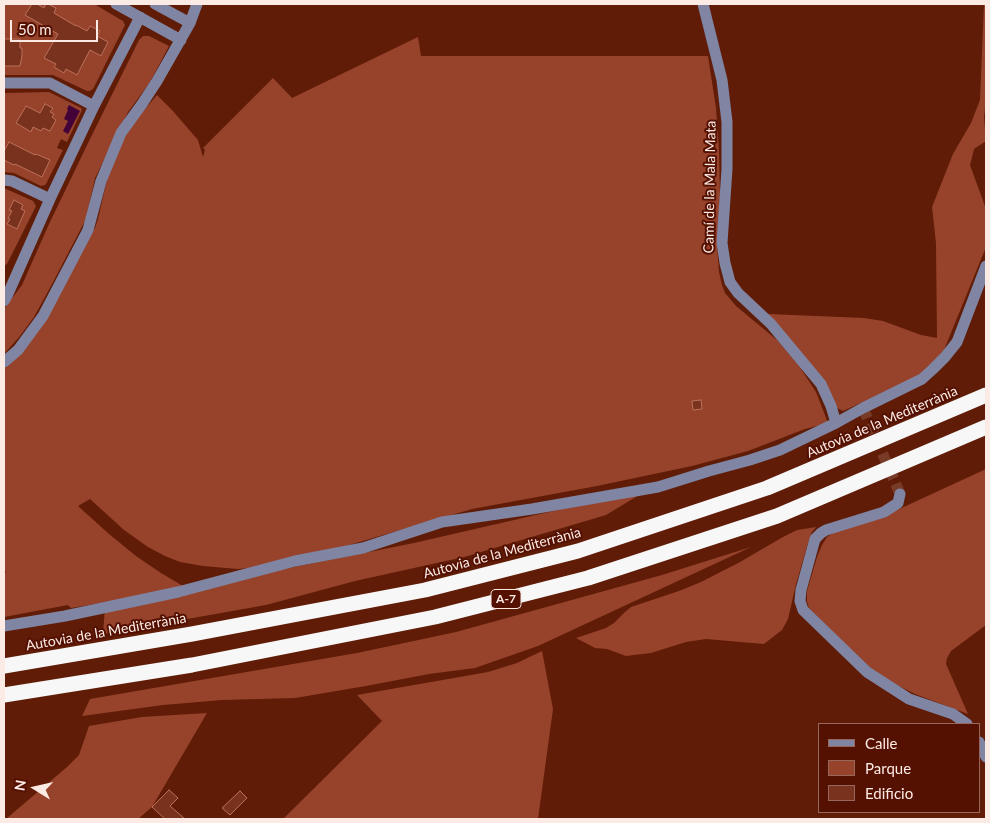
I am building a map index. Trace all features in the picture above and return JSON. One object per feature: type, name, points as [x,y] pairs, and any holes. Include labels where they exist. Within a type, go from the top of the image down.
[{"type":"highway","name":"Autovia de la Mediterrània","points":[[4,666],[192,634],[425,590],[578,551],[767,488],[986,395]]},
{"type":"highway","name":"A-7","points":[[4,695],[192,665],[435,618],[588,578],[777,516],[986,427]]},
{"type":"street","points":[[116,4],[181,40]]},
{"type":"street","points":[[156,4],[190,23]]},
{"type":"street","points":[[4,362],[18,350],[43,316],[88,230],[101,181],[121,133],[142,104],[181,40],[197,4]]},
{"type":"street","name":"Camí de la Mala Mata","points":[[704,4],[722,80],[727,122],[727,169],[722,244],[724,263],[730,282],[738,293],[771,324],[821,384],[832,406],[836,424]]},
{"type":"street","points":[[4,301],[94,106],[140,17]]},
{"type":"street","points":[[4,83],[50,83],[94,106]]},
{"type":"street","points":[[4,180],[12,181],[50,200]]},
{"type":"street","points":[[4,626],[65,616],[178,592],[295,561],[363,548],[442,522],[532,509],[658,487],[780,450],[836,424],[863,408],[922,379],[946,358],[957,342],[986,266]]},
{"type":"street","points":[[4,275],[17,274]]},
{"type":"street","points":[[900,494],[898,502],[884,512],[821,533],[815,540],[801,590],[800,601],[803,610],[867,672],[909,699],[953,714],[966,723]]},
{"type":"street","points":[[980,744],[986,756]]},
{"type":"green space","points":[[4,4],[94,4],[123,21],[125,25],[93,89],[87,91],[53,75],[4,75]]},
{"type":"green space","points":[[984,4],[986,4],[986,98],[984,117],[986,141],[974,149],[970,165],[986,209],[986,247],[944,350],[921,376],[843,411],[835,407],[768,314],[864,318],[883,321],[921,335],[937,338],[936,243],[932,207],[953,154],[971,123],[980,100]]},
{"type":"green space","points":[[143,36],[149,36],[169,46],[150,82],[128,112],[95,178],[86,219],[52,284],[34,317],[4,354],[4,309],[22,285],[90,139],[139,40]]},
{"type":"green space","points":[[418,37],[421,56],[708,56],[716,108],[719,151],[720,200],[717,246],[722,285],[725,293],[736,306],[777,340],[799,366],[816,392],[828,423],[805,429],[748,451],[692,466],[472,509],[339,548],[260,567],[238,569],[203,566],[180,562],[165,556],[148,547],[124,530],[90,499],[78,506],[136,556],[183,586],[143,596],[71,608],[68,605],[4,617],[4,574],[6,572],[4,569],[4,369],[15,359],[95,228],[115,154],[133,123],[157,95],[198,140],[203,157],[205,150],[203,148],[273,78],[292,98]]},
{"type":"green space","points":[[49,92],[82,110],[67,142],[61,139],[57,148],[63,150],[46,184],[41,186],[14,173],[4,172],[4,93]]},
{"type":"green space","points":[[4,188],[33,201],[36,206],[7,264],[4,266]]},
{"type":"green space","points":[[986,469],[986,625],[951,651],[946,664],[968,714],[915,694],[866,665],[809,608],[807,591],[822,545],[827,537],[834,532],[895,511]]},
{"type":"green space","points":[[649,489],[606,515],[464,557],[355,581],[266,605],[103,634],[105,607],[414,543]]},
{"type":"green space","points":[[816,527],[808,543],[788,619],[782,630],[764,644],[706,639],[686,642],[651,653],[626,656],[607,649],[595,648],[576,638],[606,628],[631,607],[701,582],[797,530]]},
{"type":"green space","points":[[751,547],[538,646],[475,668],[429,674],[295,698],[222,700],[163,705],[82,716],[90,699],[357,653],[456,632],[662,575]]},
{"type":"green space","points":[[542,651],[553,709],[538,819],[283,819],[382,721],[357,695],[488,672],[517,663]]},
{"type":"green space","points":[[207,713],[152,807],[138,819],[6,819],[79,755],[89,726],[142,717]]},
{"type":"shaded area","points":[[69,105],[80,111],[68,134],[63,131],[68,121],[64,119]]},
{"type":"building","points":[[32,4],[37,4],[44,8],[48,4],[56,8],[54,13],[76,26],[87,31],[90,26],[100,31],[97,36],[108,42],[101,56],[90,50],[77,75],[66,69],[64,73],[54,67],[56,64],[44,58],[58,34],[25,15]]},
{"type":"building","points":[[4,39],[20,39],[22,56],[20,66],[4,66]]},
{"type":"building","points":[[45,104],[53,108],[50,112],[54,114],[52,117],[56,120],[50,131],[43,128],[41,131],[33,127],[31,132],[16,123],[26,106],[40,113]]},
{"type":"building","points":[[9,142],[50,160],[42,177],[4,160],[4,151]]},
{"type":"building","points":[[14,200],[23,205],[21,209],[25,211],[17,229],[7,224],[12,211],[9,210]]},
{"type":"building","points":[[701,400],[702,409],[693,410],[692,401]]},
{"type":"building","points":[[169,790],[178,798],[170,806],[185,819],[165,819],[152,807]]},
{"type":"building","points":[[240,791],[247,798],[230,815],[222,808]]},
{"type":"tunnel","points":[[863,408],[900,494]]}]
